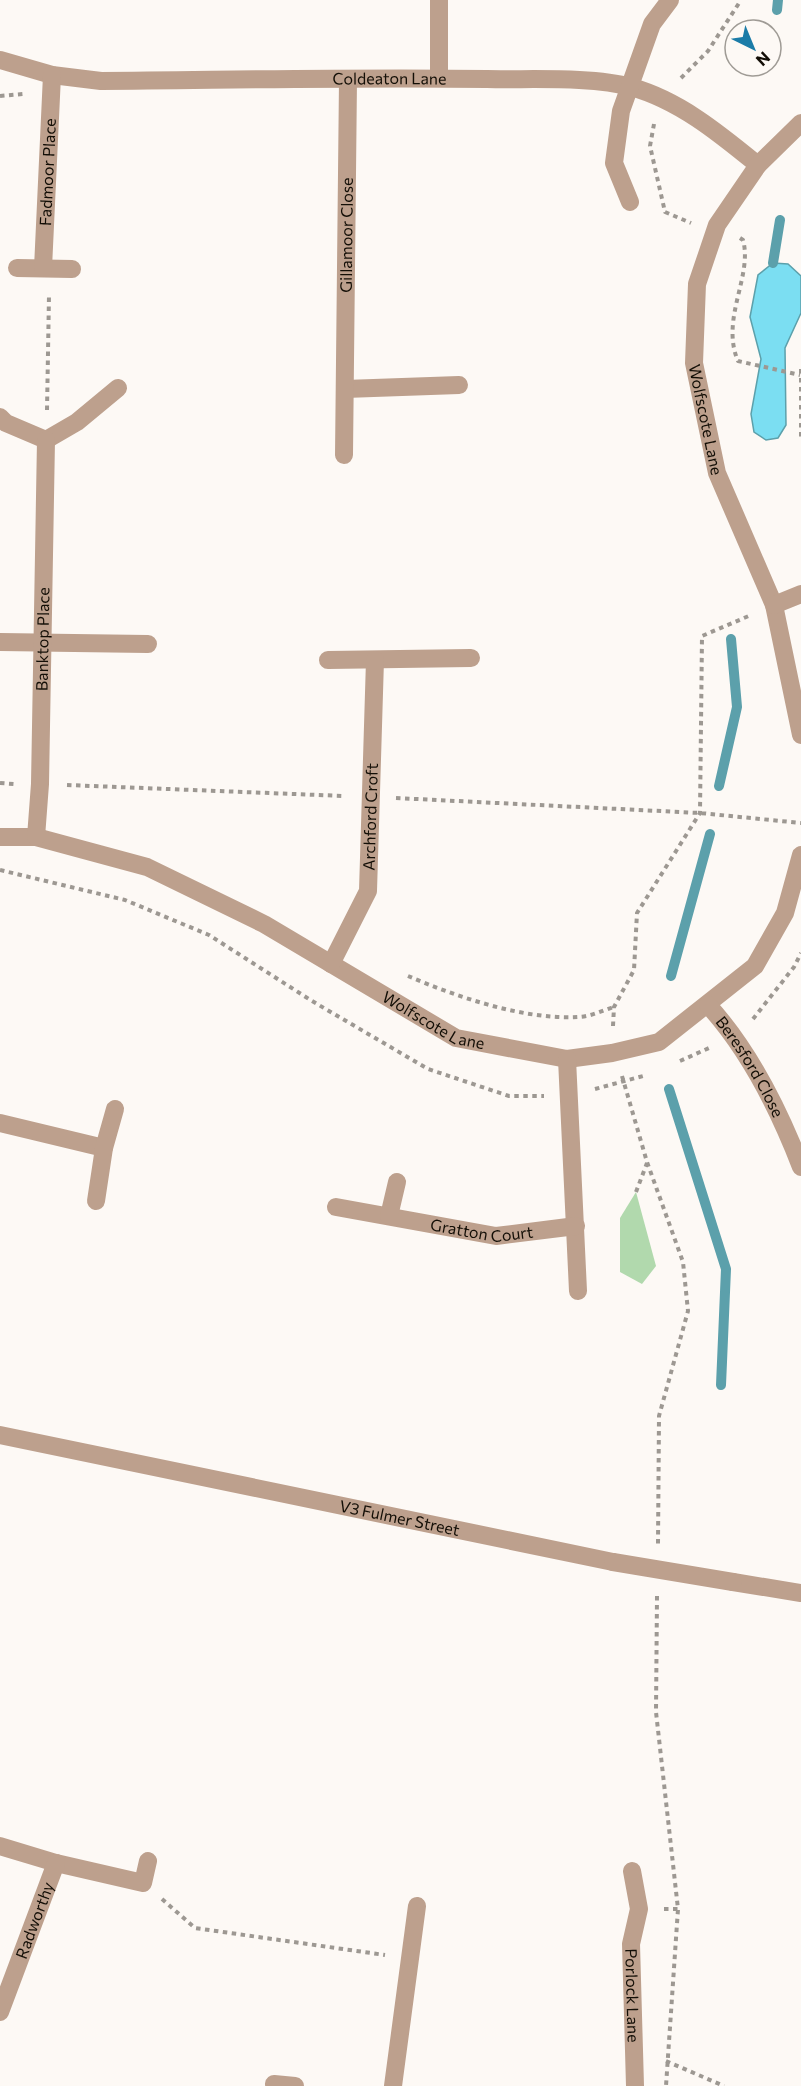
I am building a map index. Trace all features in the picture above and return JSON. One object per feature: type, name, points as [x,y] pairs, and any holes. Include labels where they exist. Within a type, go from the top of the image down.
[{"type":"street","points":[[439,0],[439,78]]},
{"type":"street","points":[[630,202],[614,164],[621,111],[652,24],[670,0]]},
{"type":"street","name":"Coldeaton Lane","points":[[0,60],[52,75],[101,81],[439,78],[578,81],[631,86],[660,98],[712,127],[758,165]]},
{"type":"street","name":"Fadmoor Place","points":[[43,268],[52,75]]},
{"type":"street","name":"Gillamoor Close","points":[[344,455],[348,80]]},
{"type":"street","name":"Wolfscote Lane","points":[[801,123],[758,165],[717,225],[697,285],[694,363],[717,473],[774,605],[801,735]]},
{"type":"street","points":[[17,268],[72,269]]},
{"type":"street","points":[[345,389],[459,385]]},
{"type":"street","points":[[0,417],[6,423],[46,440],[77,422],[118,388]]},
{"type":"street","name":"Banktop Place","points":[[36,837],[46,440]]},
{"type":"street","points":[[774,605],[801,594]]},
{"type":"street","points":[[0,642],[148,644]]},
{"type":"street","points":[[328,660],[471,658]]},
{"type":"street","name":"Archford Croft","points":[[331,964],[368,891],[375,660]]},
{"type":"street","name":"Wolfscote Lane","points":[[0,837],[36,837],[147,867],[264,924],[456,1038],[567,1059],[612,1053],[659,1042],[755,966],[785,913],[801,855]]},
{"type":"street","name":"Beresford Close","points":[[708,1005],[734,1034],[790,1139],[801,1167]]},
{"type":"street","points":[[567,1059],[578,1291]]},
{"type":"street","points":[[96,1200],[104,1148],[115,1109]]},
{"type":"street","points":[[0,1123],[104,1148]]},
{"type":"street","points":[[389,1216],[397,1182]]},
{"type":"street","name":"Gratton Court","points":[[336,1207],[496,1236],[576,1226]]},
{"type":"street","name":"V3 Fulmer Street","points":[[0,1435],[613,1562],[801,1593]]},
{"type":"street","name":"Radworthy","points":[[0,1846],[56,1863],[143,1883]]},
{"type":"street","points":[[143,1883],[148,1861]]},
{"type":"street","name":"Radworthy","points":[[0,2012],[56,1863]]},
{"type":"street","name":"Porlock Lane","points":[[632,1872],[639,1909],[631,1944],[635,2086]]},
{"type":"street","points":[[393,2086],[412,1959],[417,1906]]},
{"type":"street","points":[[274,2084],[295,2086]]},
{"type":"path","points":[[741,0],[708,51],[660,98],[650,146],[665,212],[684,222],[717,225],[743,240],[747,255],[734,305],[734,352],[738,361],[751,366],[800,375]]},
{"type":"path","points":[[43,268],[49,282],[46,440]]},
{"type":"path","points":[[801,369],[801,438]]},
{"type":"path","points":[[658,1546],[660,1416],[688,1311],[683,1262],[647,1162],[625,1083],[612,1053],[614,1007],[634,970],[638,913],[700,813],[702,636],[774,605]]},
{"type":"path","points":[[700,813],[801,823]]},
{"type":"path","points":[[405,974],[474,1001],[533,1013],[580,1017],[614,1007]]},
{"type":"path","points":[[636,1192],[647,1162]]},
{"type":"path","points":[[657,1594],[656,1712],[667,1791],[678,1909],[666,2086]]},
{"type":"path","points":[[143,1883],[195,1928],[412,1959]]},
{"type":"path","points":[[666,2061],[724,2086]]},
{"type":"green space","points":[[636,1192],[656,1266],[642,1284],[620,1272],[620,1218]]},
{"type":"water","points":[[773,263],[788,264],[801,276],[801,313],[785,348],[786,425],[778,438],[766,440],[754,432],[751,414],[761,359],[750,317],[758,275]]},
{"type":"waterway","points":[[777,10],[778,0]]},
{"type":"waterway","points":[[773,263],[780,220]]},
{"type":"waterway","points":[[719,786],[737,707],[731,639]]},
{"type":"waterway","points":[[671,976],[710,834]]},
{"type":"waterway","points":[[669,1089],[726,1269],[721,1385]]}]
